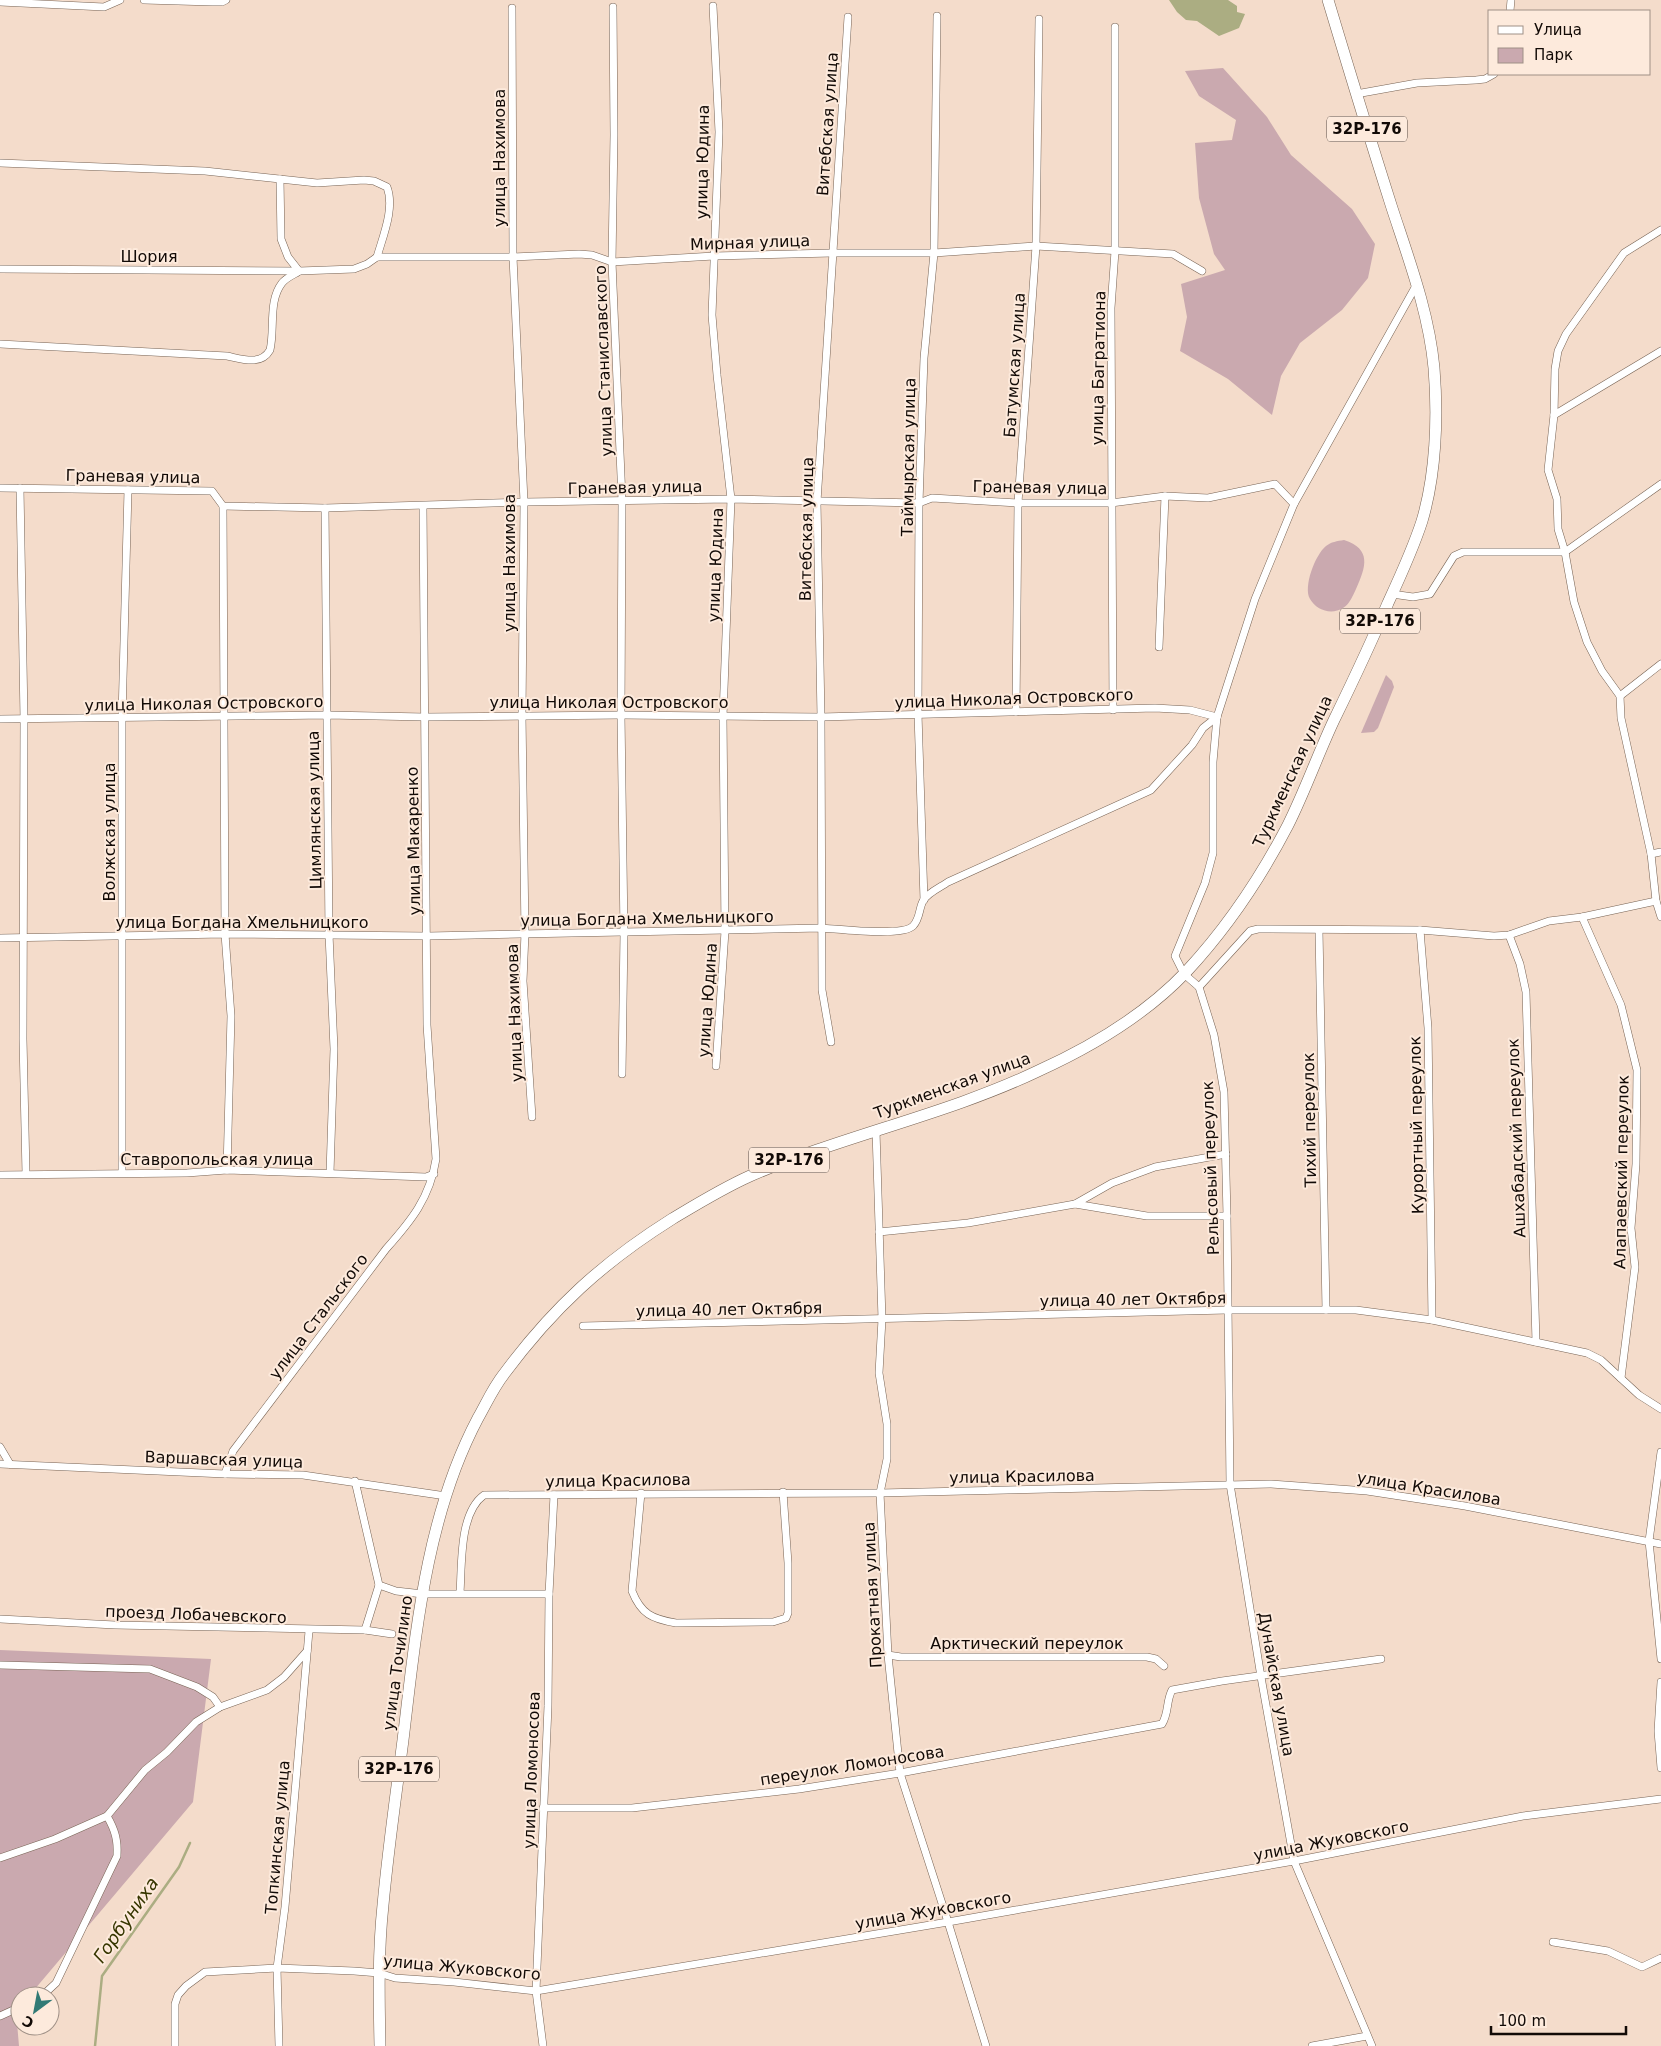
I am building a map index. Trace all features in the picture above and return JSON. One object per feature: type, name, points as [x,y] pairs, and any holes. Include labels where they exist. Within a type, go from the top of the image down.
[{"type":"main road","name":"Туркменская улица","points":[[446,1496],[467,1440],[499,1380],[550,1317],[587,1280],[651,1232],[750,1176],[804,1155],[1008,1085],[1064,1059],[1118,1027],[1184,974],[1246,895],[1276,846],[1290,820],[1392,594],[1422,520],[1434,466],[1434,362],[1417,283],[1328,0]]},
{"type":"main road","name":"улица Точилино","points":[[380,2046],[379,1973],[382,1908],[423,1594],[434,1538],[446,1496]]},
{"type":"street","points":[[0,2],[104,8],[120,0]]},
{"type":"street","points":[[144,0],[222,2],[226,0]]},
{"type":"street","name":"улица Юдина","points":[[714,6],[719,132],[712,315],[731,500],[722,716],[725,931],[716,1066]]},
{"type":"street","name":"улица Станиславского","points":[[613,7],[614,135],[612,262],[622,500],[621,715],[624,933],[622,1074]]},
{"type":"street","name":"улица Нахимова","points":[[512,8],[513,257],[524,502],[522,715],[525,934],[523,981],[532,1117]]},
{"type":"street","name":"Таймырская улица","points":[[924,900],[918,714],[919,503],[924,358],[934,253],[937,16]]},
{"type":"street","name":"Витебская улица","points":[[831,1042],[822,990],[821,717],[817,502],[848,17]]},
{"type":"street","name":"Батумская улица","points":[[1016,712],[1018,503],[1036,246],[1038,19]]},
{"type":"street","name":"улица Багратиона","points":[[1112,710],[1111,308],[1115,251],[1115,27]]},
{"type":"street","points":[[1356,94],[1417,83],[1485,79],[1492,75]]},
{"type":"street","points":[[0,163],[205,171],[317,184],[364,180],[374,181],[387,187],[391,196],[377,257]]},
{"type":"street","points":[[0,344],[227,356],[251,360],[260,360],[267,356],[270,350],[273,308],[278,289],[285,280],[299,271],[288,257],[281,239],[280,180]]},
{"type":"street","points":[[1661,230],[1624,253],[1566,334],[1558,352],[1555,369],[1554,415],[1548,470],[1557,499],[1558,529],[1565,552],[1574,602],[1587,642],[1602,672],[1620,696],[1621,718],[1651,854],[1656,901],[1661,917]]},
{"type":"street","name":"Мирная улица","points":[[299,271],[354,269],[367,264],[377,257],[513,257],[579,254],[592,255],[612,262],[714,256],[934,253],[1036,246],[1173,254],[1202,271]]},
{"type":"street","name":"Шория","points":[[0,269],[299,271]]},
{"type":"street","points":[[1417,283],[1294,504],[1254,600],[1217,717],[1213,762],[1213,854],[1204,883],[1175,956],[1184,974],[1199,987],[1250,931],[1266,928],[1420,930],[1494,936],[1509,935],[1550,921],[1582,917],[1656,901]]},
{"type":"street","points":[[1554,415],[1661,351]]},
{"type":"street","name":"Граневая улица","points":[[0,488],[212,492],[223,506],[325,508],[622,500],[919,503],[932,498],[1018,503],[1111,502],[1165,496],[1208,498],[1275,484],[1294,504]]},
{"type":"street","points":[[1392,594],[1414,597],[1430,594],[1454,556],[1463,552],[1565,552],[1661,484]]},
{"type":"street","points":[[20,488],[24,719],[23,1039],[26,1174]]},
{"type":"street","name":"Волжская улица","points":[[122,1173],[122,717],[128,490]]},
{"type":"street","points":[[1159,647],[1165,496]]},
{"type":"street","points":[[223,506],[225,934],[230,1016],[227,1170]]},
{"type":"street","name":"улица Макаренко","points":[[423,506],[428,936],[427,1025],[436,1159],[434,1174]]},
{"type":"street","name":"Цимлянская улица","points":[[325,508],[329,934],[334,1049],[330,1173]]},
{"type":"street","points":[[1620,696],[1661,664]]},
{"type":"street","name":"улица Николая Островского","points":[[0,719],[327,715],[425,717],[522,715],[821,717],[1155,708],[1190,710],[1217,717]]},
{"type":"street","points":[[924,900],[948,882],[1151,790],[1192,745],[1203,728],[1217,717]]},
{"type":"street","points":[[1651,854],[1661,852]]},
{"type":"street","name":"улица Богдана Хмельницкого","points":[[0,938],[225,934],[428,936],[821,928],[876,931],[904,930],[914,926],[924,900]]},
{"type":"street","name":"Алапаевский переулок","points":[[1582,917],[1621,1005],[1637,1070],[1636,1164],[1631,1228],[1634,1267],[1621,1378]]},
{"type":"street","name":"Тихий переулок","points":[[1319,930],[1326,1310]]},
{"type":"street","name":"Курортный переулок","points":[[1420,930],[1428,1028],[1432,1320]]},
{"type":"street","name":"Ашхабадский переулок","points":[[1509,935],[1520,964],[1526,992],[1536,1342]]},
{"type":"street","name":"Рельсовый переулок","points":[[1199,987],[1214,1035],[1224,1092],[1227,1310]]},
{"type":"street","name":"Прокатная улица","points":[[876,1131],[882,1319],[879,1373],[887,1424],[887,1460],[880,1493],[888,1655],[900,1773],[986,2046]]},
{"type":"street","points":[[1075,1204],[1112,1182],[1155,1168],[1226,1154]]},
{"type":"street","name":"Ставропольская улица","points":[[0,1175],[187,1174],[227,1170],[426,1177],[434,1174]]},
{"type":"street","name":"улица Стальского","points":[[224,1474],[233,1451],[386,1249],[409,1223],[426,1197],[434,1174]]},
{"type":"street","points":[[880,1232],[968,1224],[1075,1204],[1147,1216],[1227,1216]]},
{"type":"street","name":"улица 40 лет Октября","points":[[583,1326],[1227,1310],[1356,1310],[1432,1320],[1587,1353],[1601,1360],[1639,1395],[1661,1408]]},
{"type":"street","name":"Дунайская улица","points":[[1227,1310],[1230,1484],[1260,1676],[1294,1862],[1372,2046]]},
{"type":"street","points":[[0,1447],[10,1464]]},
{"type":"street","points":[[1661,1452],[1649,1542],[1661,1659]]},
{"type":"street","name":"Варшавская улица","points":[[0,1464],[224,1474],[303,1475],[355,1481],[446,1496]]},
{"type":"street","points":[[355,1481],[379,1585],[365,1630]]},
{"type":"street","name":"улица Красилова","points":[[460,1593],[464,1534],[470,1509],[476,1500],[484,1495],[880,1493],[1272,1484],[1367,1490],[1465,1506],[1661,1544]]},
{"type":"street","points":[[641,1493],[632,1591],[638,1606],[651,1616],[662,1621],[676,1623],[763,1622],[782,1621],[786,1618],[788,1613],[788,1563],[783,1492]]},
{"type":"street","name":"улица Ломоносова","points":[[543,2046],[536,1991],[548,1706],[549,1594],[554,1495]]},
{"type":"street","points":[[379,1585],[396,1591],[423,1594],[549,1594]]},
{"type":"street","name":"проезд Лобачевского","points":[[0,1619],[115,1625],[309,1631],[365,1630],[392,1634]]},
{"type":"street","name":"Топкинская улица","points":[[279,2046],[277,1968],[285,1907],[309,1631]]},
{"type":"street","points":[[0,1858],[55,1839],[106,1816],[146,1770],[167,1752],[196,1722],[220,1707],[267,1690],[284,1677],[307,1651]]},
{"type":"street","name":"Арктический переулок","points":[[888,1655],[921,1657],[1146,1656],[1156,1659],[1164,1666]]},
{"type":"street","points":[[1260,1676],[1381,1659]]},
{"type":"street","points":[[0,1665],[150,1669],[197,1686],[213,1697],[220,1707]]},
{"type":"street","name":"переулок Ломоносова","points":[[543,1808],[632,1808],[798,1789],[900,1773],[1162,1724],[1166,1717],[1168,1698],[1172,1690],[1260,1676]]},
{"type":"street","points":[[1661,1682],[1658,1731],[1661,1768]]},
{"type":"street","name":"улица Жуковского","points":[[175,2046],[175,2004],[178,1995],[186,1986],[205,1972],[277,1968],[379,1973],[395,1978],[536,1991],[1294,1862],[1523,1816],[1661,1799]]},
{"type":"street","points":[[53,1986],[56,1983],[117,1856],[116,1831],[106,1816]]},
{"type":"street","points":[[1553,1942],[1608,1950],[1642,1967],[1661,1958]]},
{"type":"street","points":[[1312,2046],[1367,2036]]},
{"type":"green space","points":[[1223,68],[1267,117],[1291,155],[1352,209],[1375,244],[1368,278],[1342,310],[1300,343],[1281,376],[1272,415],[1228,379],[1180,351],[1187,317],[1181,284],[1225,270],[1214,254],[1199,198],[1195,143],[1232,140],[1236,120],[1199,96],[1185,71]]},
{"type":"green space","points":[[1344,540],[1359,548],[1363,554],[1364,566],[1354,594],[1348,604],[1339,610],[1325,611],[1313,603],[1308,594],[1311,571],[1318,556],[1326,546]]},
{"type":"green space","points":[[1386,675],[1392,681],[1394,687],[1378,728],[1374,732],[1361,733]]},
{"type":"green space","points":[[0,1650],[211,1659],[193,1802],[37,1986],[10,1986],[10,2036],[18,2036],[19,2046],[0,2046]]},
{"type":"shaded area","points":[[1169,0],[1228,0],[1237,6],[1237,12],[1245,14],[1239,28],[1219,36],[1197,21],[1186,20],[1177,12]]},
{"type":"waterway","name":"Горбуниха","points":[[95,2046],[102,1976],[179,1867],[190,1843]]}]
